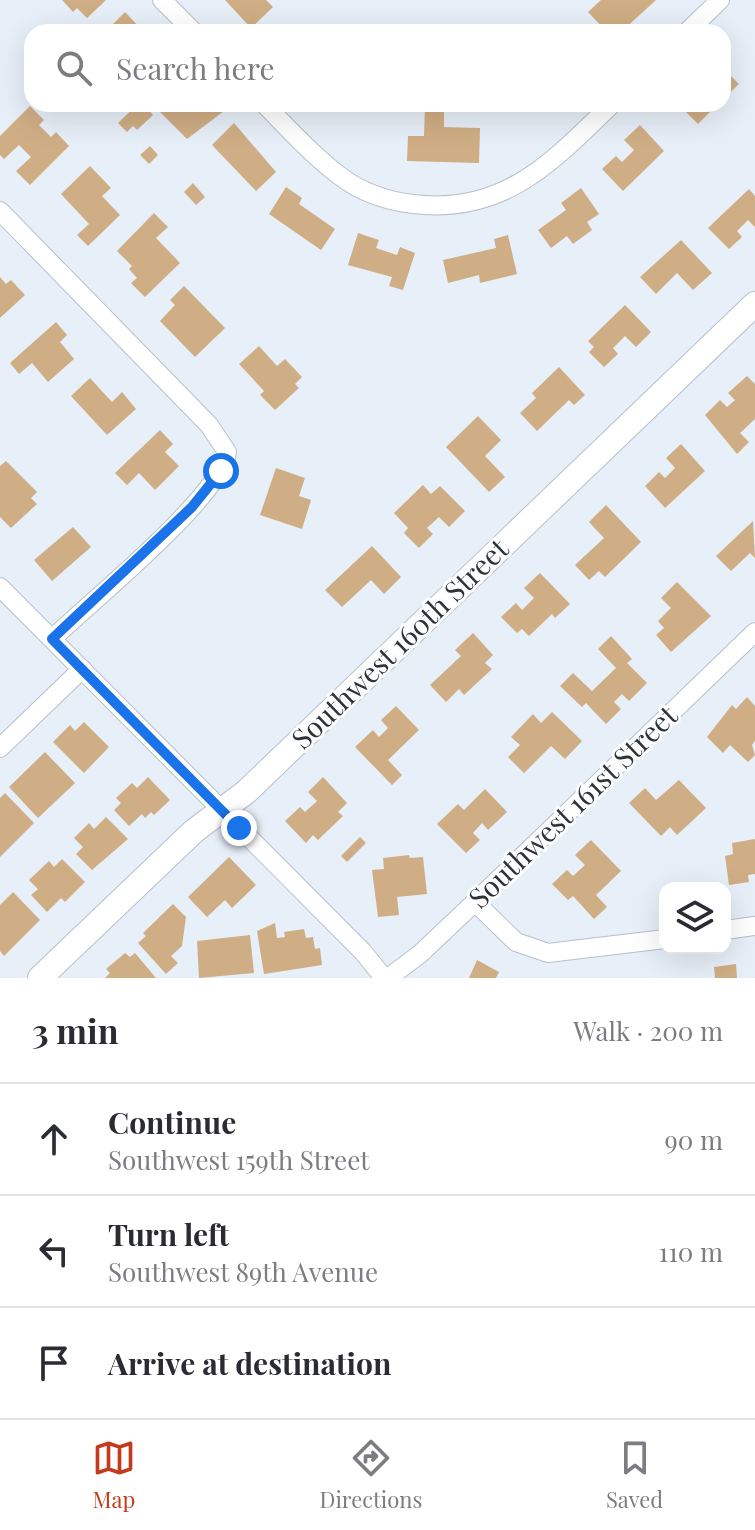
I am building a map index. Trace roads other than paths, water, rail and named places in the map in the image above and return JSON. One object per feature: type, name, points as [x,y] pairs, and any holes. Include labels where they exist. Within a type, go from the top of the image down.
[{"type":"street","points":[[162,0],[186,24]]},
{"type":"street","points":[[695,24],[720,0]]},
{"type":"street","points":[[272,112],[322,161],[360,188],[393,200],[432,206],[470,203],[515,187],[552,161],[604,112]]},
{"type":"street","points":[[0,211],[209,425],[227,452],[225,465],[201,498],[52,639]]},
{"type":"street","name":"Southwest 160th Street","points":[[40,978],[194,831],[258,781],[755,304]]},
{"type":"street","points":[[0,587],[386,978]]},
{"type":"street","name":"Southwest 161st Street","points":[[386,978],[420,954],[755,632]]},
{"type":"street","points":[[0,748],[82,669]]},
{"type":"street","points":[[475,902],[516,942],[548,953],[659,940]]},
{"type":"street","points":[[731,929],[755,926]]}]
